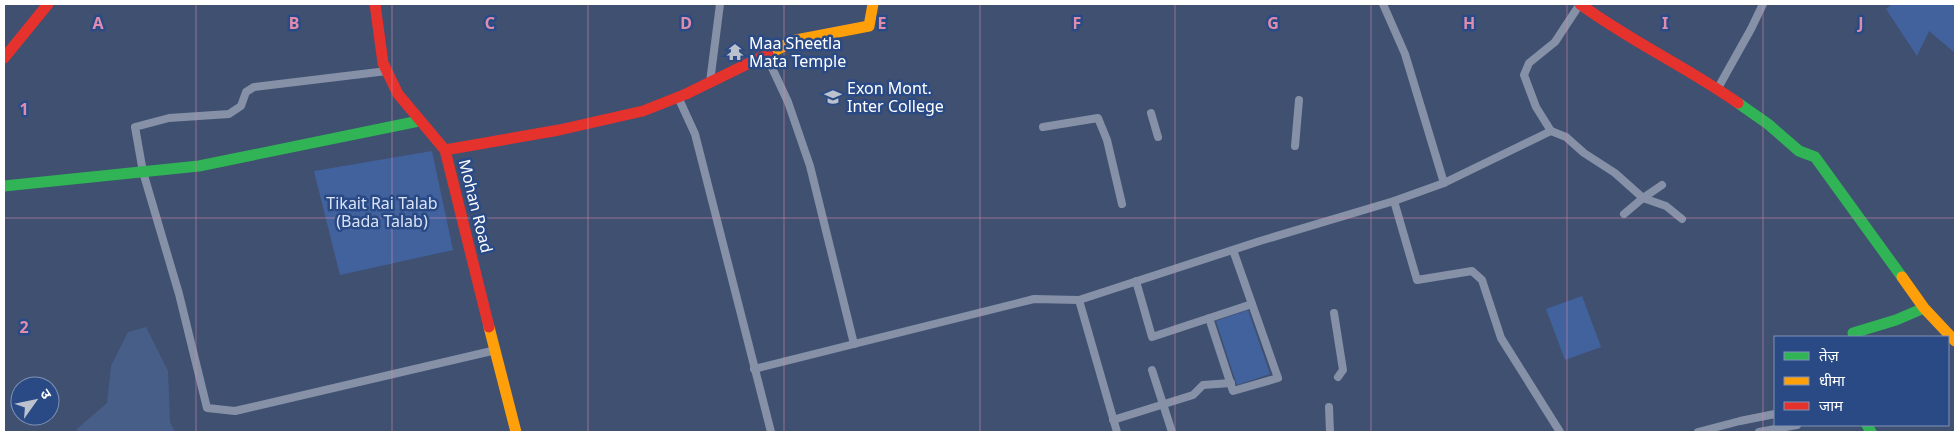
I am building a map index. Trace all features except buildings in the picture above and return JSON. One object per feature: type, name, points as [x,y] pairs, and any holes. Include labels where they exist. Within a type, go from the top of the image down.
[{"type":"street","points":[[4,58],[48,4]]},
{"type":"street","name":"Mohan Road","points":[[375,4],[383,63],[398,94],[445,150],[516,432]]},
{"type":"street","points":[[710,82],[720,4]]},
{"type":"street","points":[[445,150],[559,130],[643,112],[796,40],[869,26],[873,4]]},
{"type":"street","points":[[1384,4],[1405,54],[1444,182]]},
{"type":"street","points":[[1682,219],[1666,206],[1643,198],[1615,173],[1584,153],[1566,137],[1551,131],[1536,107],[1524,75],[1528,63],[1554,42],[1580,4],[1606,23],[1718,88],[1768,124],[1799,151],[1815,157],[1924,308],[1955,341]]},
{"type":"street","points":[[1718,88],[1763,4]]},
{"type":"street","points":[[766,55],[788,102],[810,166],[854,344]]},
{"type":"street","points":[[387,71],[254,87],[246,92],[241,106],[229,114],[169,118],[135,126],[143,172],[179,294],[207,408],[235,411],[496,350]]},
{"type":"street","points":[[678,97],[695,134],[771,432]]},
{"type":"street","points":[[1295,146],[1299,100]]},
{"type":"street","points":[[1151,114],[1158,138]]},
{"type":"street","points":[[1043,127],[1098,118],[1107,140],[1122,204]]},
{"type":"street","points":[[4,186],[199,166],[419,121]]},
{"type":"street","points":[[754,368],[1034,299],[1079,300],[1233,250],[1394,201],[1444,182],[1551,131]]},
{"type":"street","points":[[1624,214],[1662,185]]},
{"type":"street","points":[[1394,201],[1417,280],[1472,271],[1482,280],[1501,338],[1560,432]]},
{"type":"street","points":[[1209,318],[1233,391],[1278,378],[1233,250]]},
{"type":"street","points":[[1136,281],[1152,337],[1252,304]]},
{"type":"street","points":[[1079,300],[1117,432]]},
{"type":"street","points":[[1854,336],[1853,333],[1896,320],[1924,308]]},
{"type":"street","points":[[1334,312],[1343,370],[1338,377]]},
{"type":"street","points":[[1152,370],[1172,432]]},
{"type":"street","points":[[1114,420],[1193,395],[1203,385],[1231,383]]},
{"type":"street","points":[[1329,407],[1330,432]]},
{"type":"street","points":[[1698,432],[1740,420],[1774,414]]},
{"type":"street","points":[[1759,432],[1780,426]]},
{"type":"green space","points":[[1892,4],[1955,4],[1955,53],[1929,31],[1917,56],[1886,9]]},
{"type":"green space","name":"Tikait Rai Talab (Bada Talab)","points":[[432,151],[453,250],[340,275],[314,171]]},
{"type":"green space","points":[[1582,296],[1601,347],[1565,360],[1546,309]]},
{"type":"green space","points":[[1248,310],[1270,374],[1237,385],[1216,321]]},
{"type":"shaded area","points":[[146,327],[168,371],[170,422],[175,432],[76,432],[78,428],[107,403],[111,366],[128,332]]},
{"type":"traffic: fast","points":[[1738,103],[1768,124],[1799,151],[1815,157],[1902,277]]},
{"type":"traffic: fast","points":[[4,186],[199,166],[419,121]]},
{"type":"traffic: fast","points":[[1854,336],[1853,333],[1896,320],[1924,308]]},
{"type":"traffic: fast","points":[[1868,426],[1871,432]]},
{"type":"traffic: slow","points":[[768,54],[796,40],[869,26],[873,4]]},
{"type":"traffic: slow","points":[[1902,277],[1924,308],[1955,341]]},
{"type":"traffic: slow","points":[[489,327],[516,432]]},
{"type":"traffic: jam","points":[[4,58],[48,4]]},
{"type":"traffic: jam","points":[[375,4],[383,63],[398,94],[445,150],[489,327]]},
{"type":"traffic: jam","points":[[1580,4],[1738,103]]},
{"type":"traffic: jam","points":[[445,150],[559,130],[643,111],[686,94],[768,54]]},
{"type":"place","name":"Maa Sheetla Mata Temple","points":[[735,52]]},
{"type":"place","name":"Exon Mont. Inter College","points":[[833,97]]}]
